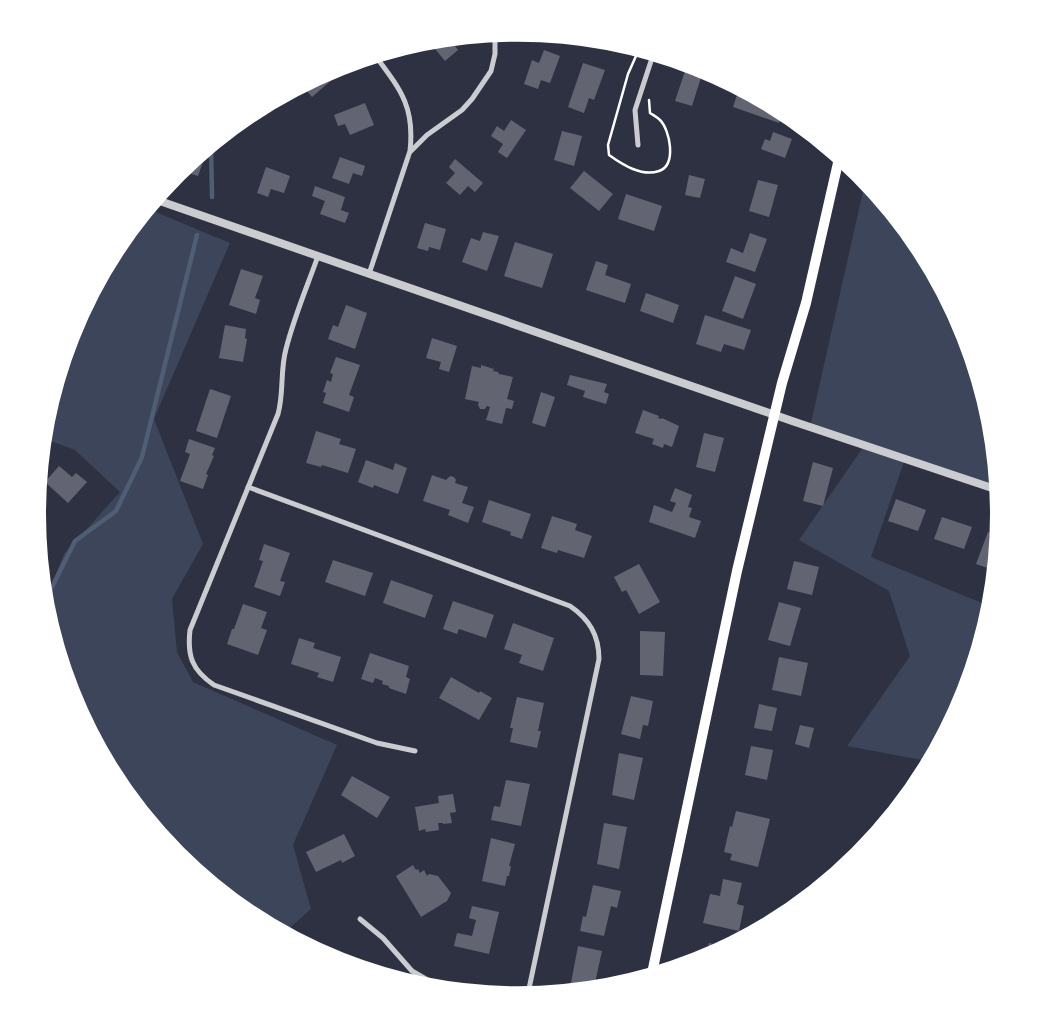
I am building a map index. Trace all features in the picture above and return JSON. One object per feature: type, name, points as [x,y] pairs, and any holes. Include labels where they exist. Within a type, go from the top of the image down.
[{"type":"main road","points":[[653,971],[736,571],[774,414],[806,303],[838,163]]},
{"type":"street","points":[[410,151],[427,135],[462,110],[472,99],[491,71],[495,54],[495,40]]},
{"type":"street","points":[[638,144],[635,110],[652,58]]},
{"type":"street","points":[[369,274],[410,151],[412,134],[410,114],[405,98],[398,85],[379,60]]},
{"type":"street","points":[[161,201],[993,489]]},
{"type":"street","points":[[318,256],[286,348],[278,414],[190,630],[188,644],[190,658],[196,669],[214,685],[377,743],[415,751]]},
{"type":"street","points":[[248,486],[570,606],[590,624],[596,636],[599,659],[529,990]]},
{"type":"street","points":[[360,919],[383,938],[412,972],[430,982]]},
{"type":"shaded area","points":[[864,188],[896,225],[914,250],[945,304],[958,332],[978,391],[990,452],[993,490],[905,459],[871,557],[985,604],[978,638],[958,697],[926,761],[847,746],[910,656],[889,591],[799,540],[864,446],[810,427]]},
{"type":"shaded area","points":[[153,211],[230,243],[154,419],[203,544],[172,599],[177,652],[193,682],[337,745],[293,845],[311,909],[287,930],[229,892],[182,851],[161,828],[141,804],[106,752],[79,697],[59,638],[49,591],[64,554],[120,492],[75,450],[49,441],[59,391],[79,332],[92,304],[106,277],[141,225]]},
{"type":"building","points":[[453,44],[458,50],[445,61],[433,47]]},
{"type":"building","points":[[544,50],[560,56],[550,83],[541,80],[538,89],[524,84],[532,60],[539,63]]},
{"type":"building","points":[[583,63],[605,70],[594,100],[589,98],[584,113],[568,107]]},
{"type":"building","points":[[686,69],[702,75],[692,106],[675,101]]},
{"type":"building","points":[[339,74],[312,97],[306,90],[309,88]]},
{"type":"building","points":[[738,93],[781,118],[779,123],[733,107]]},
{"type":"building","points":[[365,103],[374,125],[350,135],[345,124],[338,126],[334,115]]},
{"type":"building","points":[[511,120],[526,130],[507,158],[498,152],[503,144],[491,136],[497,126],[504,131]]},
{"type":"building","points":[[562,131],[582,136],[574,166],[554,160]]},
{"type":"building","points":[[773,132],[792,139],[785,158],[761,149],[765,139],[770,141]]},
{"type":"building","points":[[340,157],[365,166],[362,176],[353,173],[349,184],[332,178]]},
{"type":"building","points":[[204,158],[198,176],[188,173]]},
{"type":"building","points":[[455,159],[483,183],[475,192],[468,186],[460,195],[446,183],[455,173],[449,167]]},
{"type":"building","points":[[266,167],[290,176],[284,193],[271,189],[268,197],[257,193]]},
{"type":"building","points":[[584,171],[613,194],[599,211],[570,188]]},
{"type":"building","points":[[689,175],[705,179],[700,198],[685,195]]},
{"type":"building","points":[[758,180],[778,185],[769,217],[749,211]]},
{"type":"building","points":[[315,186],[345,197],[341,210],[349,213],[345,223],[320,214],[325,201],[312,196]]},
{"type":"building","points":[[626,194],[662,206],[654,231],[618,219]]},
{"type":"building","points":[[425,223],[446,229],[440,250],[429,247],[428,251],[417,248]]},
{"type":"building","points":[[483,232],[499,236],[487,271],[462,262],[471,238],[480,241]]},
{"type":"building","points":[[750,233],[767,239],[755,272],[726,262],[731,248],[743,253]]},
{"type":"building","points":[[515,242],[553,254],[542,288],[504,276]]},
{"type":"building","points":[[596,261],[608,265],[605,275],[631,284],[625,303],[586,290]]},
{"type":"building","points":[[241,269],[263,276],[255,298],[260,300],[256,314],[229,305]]},
{"type":"building","points":[[735,276],[756,284],[743,319],[722,311]]},
{"type":"building","points":[[646,293],[679,305],[673,323],[640,311]]},
{"type":"building","points":[[346,305],[367,313],[355,349],[328,339],[333,325],[338,327]]},
{"type":"building","points":[[705,315],[751,330],[744,350],[724,344],[721,352],[696,344]]},
{"type":"building","points":[[225,325],[246,329],[245,338],[247,339],[243,362],[219,358]]},
{"type":"building","points":[[432,338],[457,346],[449,372],[439,369],[441,362],[426,358]]},
{"type":"building","points":[[336,357],[360,365],[349,395],[354,397],[349,412],[323,403],[326,393],[323,392],[327,380],[331,382],[333,374],[330,373]]},
{"type":"building","points":[[481,365],[494,369],[493,371],[499,374],[513,377],[507,399],[514,401],[512,409],[506,408],[502,424],[486,420],[490,407],[487,406],[485,409],[480,409],[479,402],[465,399],[472,366],[481,368]]},
{"type":"building","points":[[570,375],[607,384],[604,392],[609,394],[606,404],[583,397],[585,391],[567,385]]},
{"type":"building","points":[[210,389],[231,396],[217,438],[196,431]]},
{"type":"building","points":[[541,392],[555,397],[545,427],[532,423]]},
{"type":"building","points":[[643,410],[679,426],[672,447],[664,444],[663,448],[652,444],[654,439],[635,433]]},
{"type":"building","points":[[316,431],[341,439],[339,444],[356,449],[348,473],[322,465],[321,467],[306,463]]},
{"type":"building","points":[[704,433],[724,438],[715,472],[696,467]]},
{"type":"building","points":[[189,439],[215,448],[203,489],[180,481],[190,454],[185,452]]},
{"type":"building","points":[[366,460],[393,470],[395,463],[407,468],[398,494],[374,485],[373,488],[358,482]]},
{"type":"building","points":[[813,462],[833,468],[823,506],[803,501]]},
{"type":"building","points":[[59,466],[72,477],[76,473],[87,482],[68,503],[45,482]]},
{"type":"building","points":[[432,475],[446,480],[450,476],[454,477],[455,483],[468,487],[462,503],[474,507],[468,523],[448,515],[450,510],[423,501]]},
{"type":"building","points":[[675,488],[692,495],[688,507],[692,508],[689,517],[701,521],[695,538],[649,522],[654,505],[672,512],[676,503],[670,501]]},
{"type":"building","points":[[896,499],[926,510],[918,531],[888,521]]},
{"type":"building","points":[[489,500],[531,514],[522,539],[510,535],[511,532],[482,522]]},
{"type":"building","points":[[552,516],[577,524],[575,530],[592,536],[584,558],[558,550],[557,553],[541,548]]},
{"type":"building","points":[[942,517],[972,527],[964,549],[934,539]]},
{"type":"building","points":[[988,532],[993,534],[991,569],[976,564]]},
{"type":"building","points":[[264,544],[290,553],[280,581],[285,582],[280,596],[254,587],[263,561],[259,560]]},
{"type":"building","points":[[333,560],[373,573],[365,596],[325,582]]},
{"type":"building","points":[[794,561],[819,567],[812,595],[787,589]]},
{"type":"building","points":[[639,564],[660,602],[639,614],[626,590],[622,592],[614,577]]},
{"type":"building","points":[[391,580],[433,595],[425,618],[383,603]]},
{"type":"building","points":[[453,601],[494,615],[486,638],[459,629],[457,634],[443,629]]},
{"type":"building","points":[[779,602],[801,608],[790,646],[768,640]]},
{"type":"building","points":[[243,604],[267,612],[261,628],[267,630],[258,655],[227,644]]},
{"type":"building","points":[[513,623],[554,638],[543,671],[519,663],[522,655],[504,649]]},
{"type":"building","points":[[640,631],[665,632],[663,676],[640,675]]},
{"type":"building","points":[[299,638],[315,643],[313,648],[341,657],[333,682],[317,677],[319,673],[291,664]]},
{"type":"building","points":[[370,653],[409,666],[406,677],[410,679],[406,694],[389,688],[389,686],[382,684],[383,681],[375,678],[373,683],[361,679]]},
{"type":"building","points":[[779,657],[808,663],[801,696],[772,690]]},
{"type":"building","points":[[451,677],[492,698],[479,720],[439,698]]},
{"type":"building","points":[[631,696],[653,701],[648,726],[643,725],[640,739],[621,734]]},
{"type":"building","points":[[517,697],[544,703],[538,731],[541,731],[537,748],[510,742],[513,728],[510,728]]},
{"type":"building","points":[[759,704],[777,708],[772,731],[754,728]]},
{"type":"building","points":[[800,725],[814,728],[809,748],[795,744]]},
{"type":"building","points":[[751,746],[773,750],[767,780],[745,775]]},
{"type":"building","points":[[619,753],[643,758],[634,800],[612,795]]},
{"type":"building","points":[[352,776],[390,797],[377,818],[341,795]]},
{"type":"building","points":[[506,780],[530,784],[521,826],[491,820],[494,806],[500,807]]},
{"type":"building","points":[[453,794],[456,812],[450,813],[452,823],[438,823],[439,830],[426,832],[425,829],[419,831],[415,807],[439,803],[438,796]]},
{"type":"building","points":[[736,811],[770,819],[758,867],[730,860],[732,854],[724,852],[730,826],[732,827]]},
{"type":"building","points":[[604,823],[627,827],[619,869],[597,864]]},
{"type":"building","points":[[344,834],[355,856],[342,863],[341,860],[316,872],[306,852]]},
{"type":"building","points":[[491,838],[515,844],[509,866],[511,866],[509,876],[507,876],[505,886],[482,881]]},
{"type":"building","points":[[413,865],[420,873],[424,870],[427,876],[429,874],[438,876],[451,893],[447,901],[421,917],[396,876]]},
{"type":"building","points":[[723,879],[742,883],[737,904],[744,906],[739,931],[703,923],[710,894],[720,896]]},
{"type":"building","points":[[593,885],[621,891],[617,908],[611,906],[604,936],[580,931],[583,916],[586,917]]},
{"type":"building","points":[[472,906],[499,912],[489,954],[454,946],[457,933],[472,936],[476,920],[469,918]]},
{"type":"building","points":[[709,943],[720,945],[707,951]]},
{"type":"building","points":[[578,946],[602,951],[595,984],[570,987]]},
{"type":"waterway","points":[[211,152],[212,197]]},
{"type":"waterway","points":[[50,592],[75,541],[116,511],[142,457],[197,235]]}]
